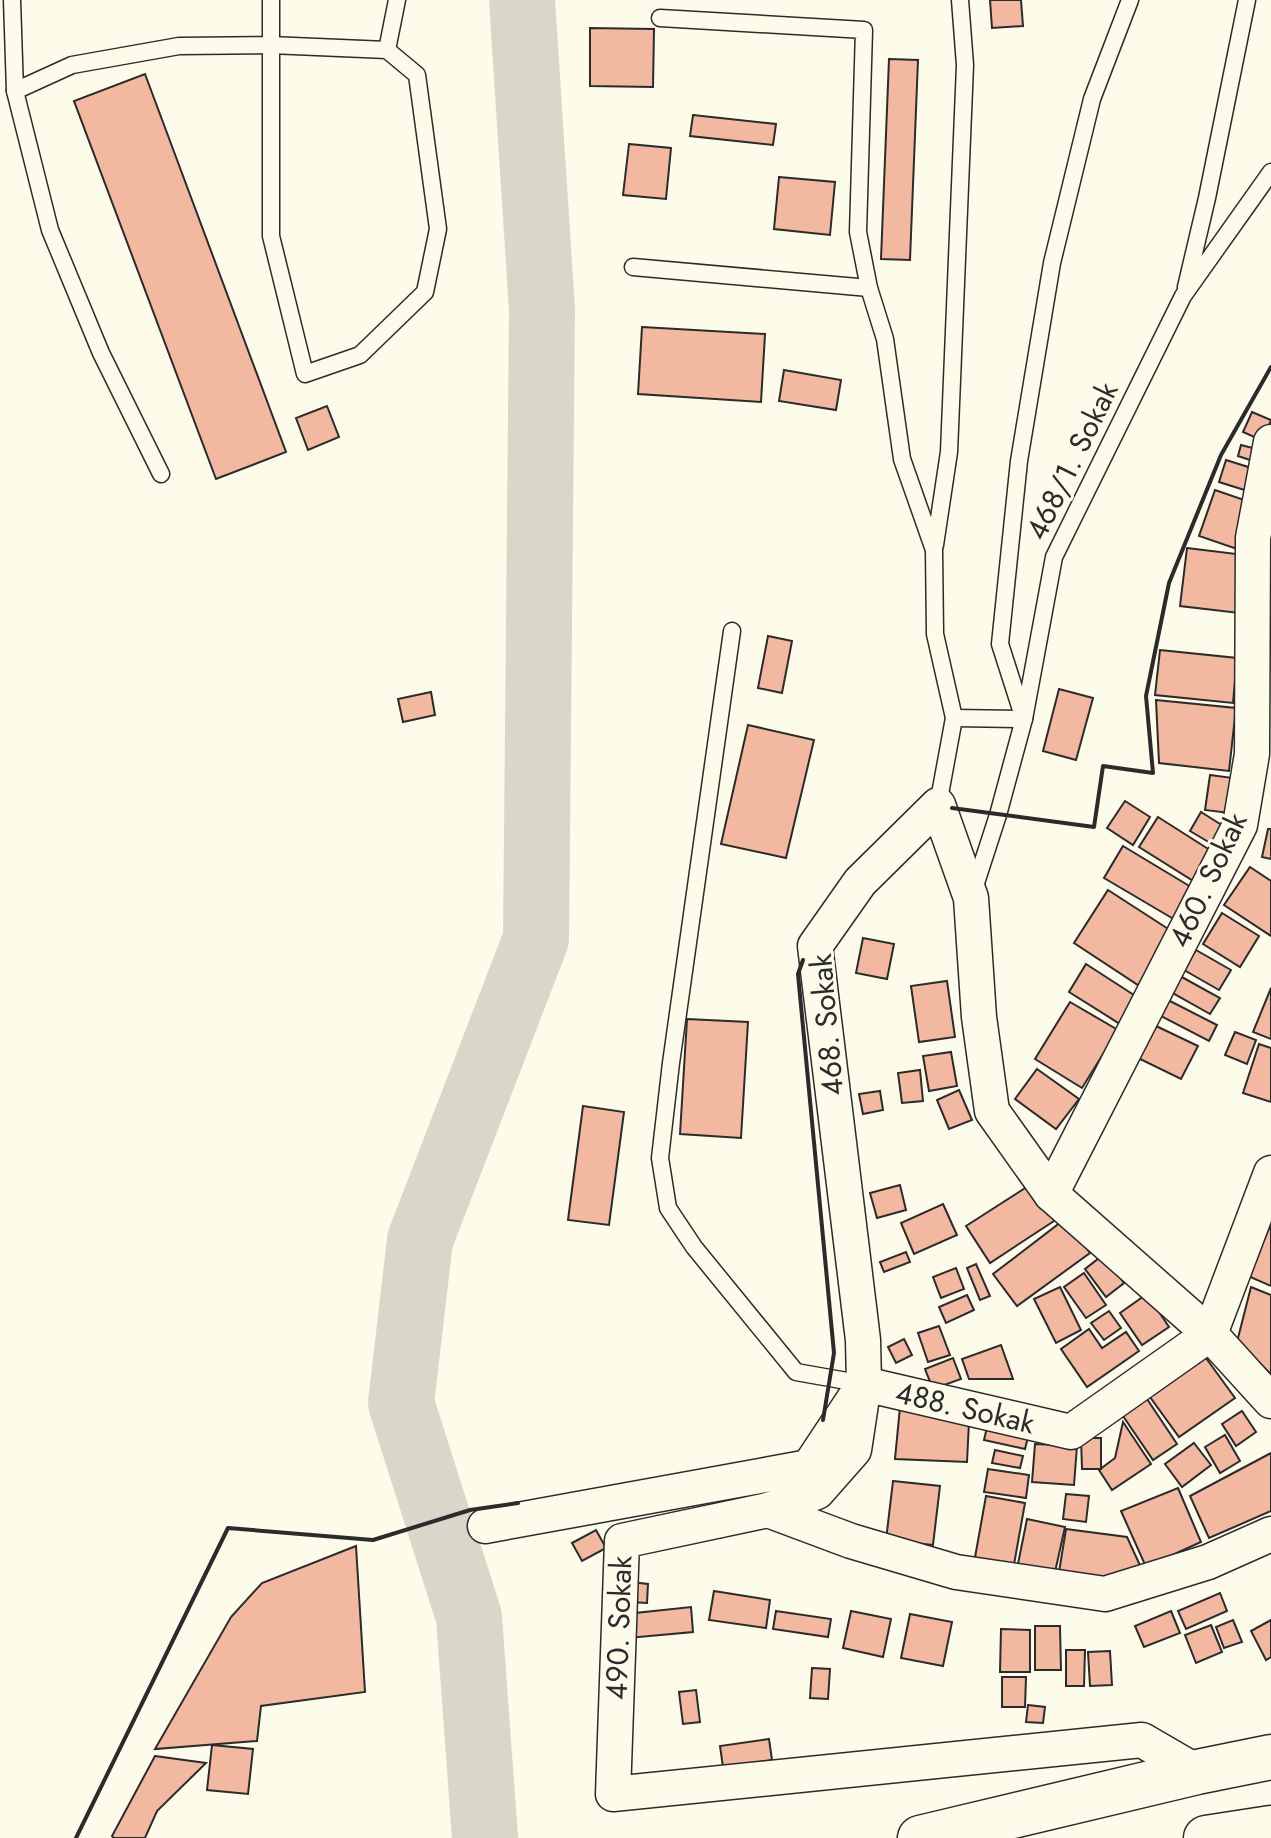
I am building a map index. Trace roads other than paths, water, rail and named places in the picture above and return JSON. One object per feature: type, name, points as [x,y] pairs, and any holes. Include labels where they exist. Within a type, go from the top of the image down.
[{"type":"main road","points":[[920,1838],[1271,1757]]},
{"type":"main road","points":[[1206,1838],[1271,1828]]},
{"type":"street","name":"460. Sokak","points":[[1051,1194],[1240,825],[1261,756],[1253,538],[1271,442]]},
{"type":"street","name":"468. Sokak","points":[[864,1384],[863,1340],[815,946],[860,882],[938,805]]},
{"type":"street","points":[[938,805],[971,898],[979,1017],[992,1111],[1051,1194],[1210,1334],[1271,1401]]},
{"type":"street","points":[[1210,1334],[1271,1173]]},
{"type":"street","name":"488. Sokak","points":[[768,1510],[817,1492],[854,1450],[864,1384],[1071,1432],[1210,1334]]},
{"type":"street","points":[[485,1526],[809,1467],[864,1384]]},
{"type":"street","points":[[768,1510],[851,1541],[956,1572],[1105,1594],[1208,1562],[1271,1534]]},
{"type":"street","name":"490. Sokak","points":[[768,1510],[622,1541],[613,1794],[1142,1740],[1197,1772]]},
{"type":"lane","points":[[12,0],[15,91],[50,230],[101,353],[161,474]]},
{"type":"lane","points":[[15,91],[72,65],[179,46],[270,45],[387,50],[417,75],[438,229],[425,292],[360,355],[305,374],[271,236],[270,45],[271,0]]},
{"type":"lane","points":[[387,50],[397,0]]},
{"type":"lane","points":[[938,805],[954,718],[935,634],[934,550],[949,452],[965,65],[960,0]]},
{"type":"lane","points":[[954,718],[1024,719],[1000,644],[1019,461],[1052,263],[1092,99],[1130,0]]},
{"type":"lane","points":[[1183,296],[1207,198],[1247,0]]},
{"type":"lane","points":[[660,18],[864,30],[858,232],[869,288],[885,339],[902,459],[934,550]]},
{"type":"lane","name":"468/1. Sokak","points":[[971,898],[1024,719],[1054,557],[1183,296],[1271,172]]},
{"type":"lane","points":[[633,267],[869,288]]},
{"type":"lane","points":[[732,631],[660,1158],[668,1208],[694,1247],[796,1372],[864,1384]]},
{"type":"waterway","points":[[485,1838],[469,1617],[401,1403],[420,1240],[536,939],[542,310],[522,0]]}]
